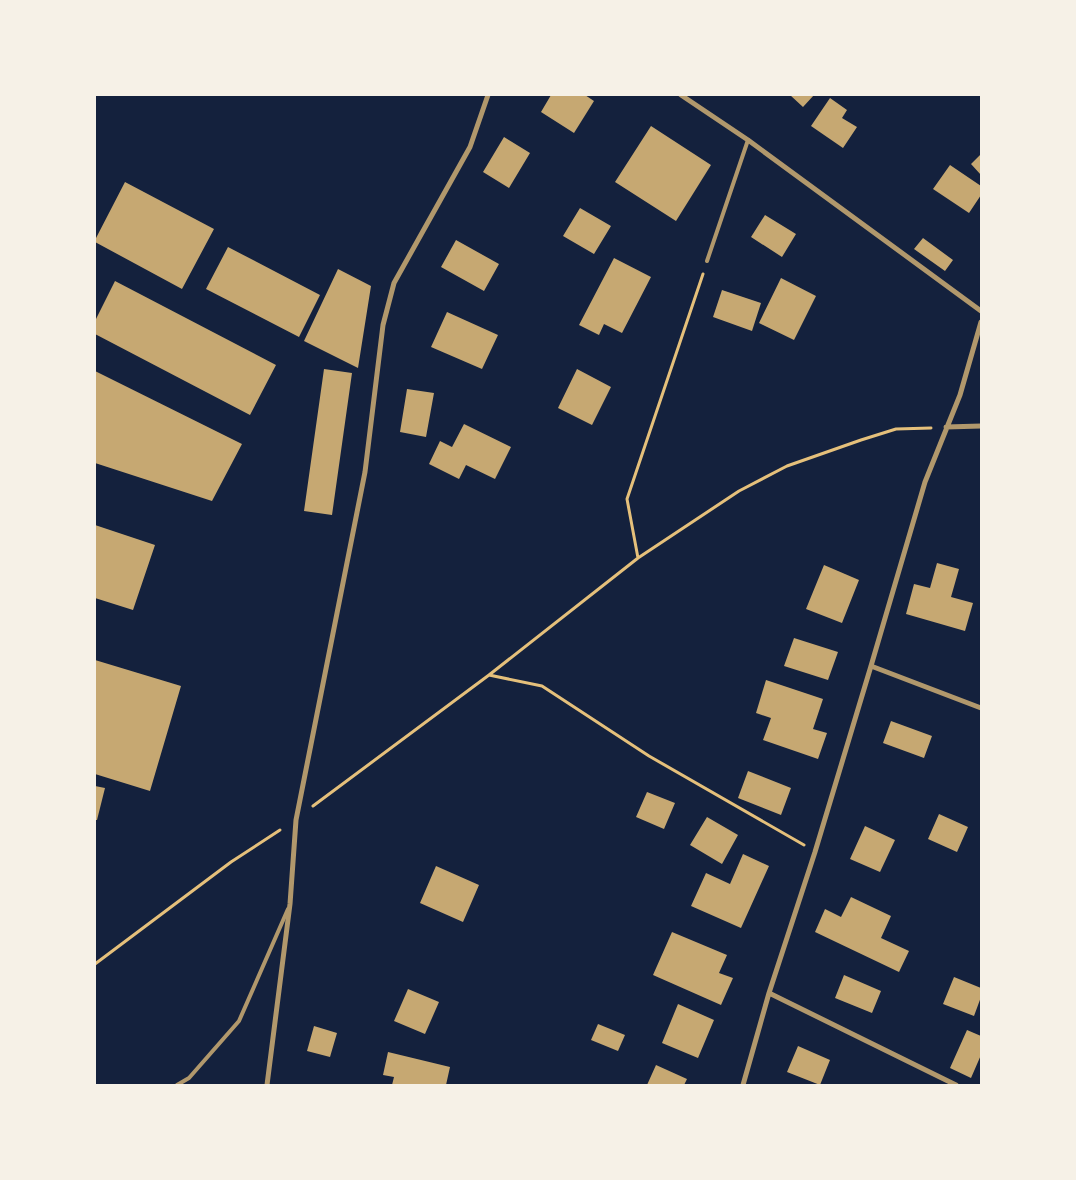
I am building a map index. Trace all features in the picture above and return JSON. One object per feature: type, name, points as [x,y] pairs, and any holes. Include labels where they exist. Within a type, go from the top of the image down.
[{"type":"street","points":[[267,1085],[290,904],[296,820],[364,472],[386,316],[394,283],[470,147],[488,95]]},
{"type":"street","points":[[681,95],[748,140],[981,311]]},
{"type":"street","points":[[743,1085],[769,993],[815,852],[925,482],[960,395],[981,322]]},
{"type":"street","points":[[946,427],[981,426]]},
{"type":"street","points":[[871,666],[981,708]]},
{"type":"street","points":[[769,993],[956,1085]]},
{"type":"lane","points":[[707,261],[748,140]]},
{"type":"lane","points":[[176,1085],[189,1078],[239,1021],[290,904]]},
{"type":"path","points":[[638,558],[628,499],[707,261]]},
{"type":"path","points":[[95,964],[231,862],[296,820],[489,675],[638,558],[739,491],[787,466],[896,429],[946,427]]},
{"type":"path","points":[[489,675],[542,686],[649,756],[815,852]]},
{"type":"building","points":[[551,95],[585,95],[594,101],[574,133],[541,112]]},
{"type":"building","points":[[790,95],[814,95],[803,107]]},
{"type":"building","points":[[830,98],[847,110],[842,118],[857,127],[843,148],[811,126]]},
{"type":"building","points":[[651,126],[711,165],[676,221],[615,182]]},
{"type":"building","points":[[504,137],[530,153],[509,188],[483,172]]},
{"type":"building","points":[[981,154],[981,175],[971,164]]},
{"type":"building","points":[[950,165],[981,186],[981,195],[969,213],[933,189]]},
{"type":"building","points":[[125,182],[214,229],[182,289],[95,242]]},
{"type":"building","points":[[580,208],[611,226],[594,254],[563,236]]},
{"type":"building","points":[[765,215],[796,234],[782,257],[751,237]]},
{"type":"building","points":[[923,238],[953,260],[945,271],[914,249]]},
{"type":"building","points":[[456,240],[499,264],[484,291],[441,267]]},
{"type":"building","points":[[228,247],[320,295],[299,337],[206,289]]},
{"type":"building","points":[[614,258],[651,277],[622,333],[604,324],[599,335],[579,325]]},
{"type":"building","points":[[338,269],[371,286],[358,368],[304,341]]},
{"type":"building","points":[[781,278],[816,296],[794,340],[759,323]]},
{"type":"building","points":[[115,281],[276,365],[250,415],[95,334],[95,321]]},
{"type":"building","points":[[722,290],[761,303],[752,331],[713,317]]},
{"type":"building","points":[[447,312],[498,335],[482,369],[431,347]]},
{"type":"building","points":[[324,369],[352,373],[332,515],[304,511]]},
{"type":"building","points":[[577,369],[611,387],[592,425],[558,408]]},
{"type":"building","points":[[95,371],[242,444],[212,501],[95,463]]},
{"type":"building","points":[[407,389],[434,393],[426,437],[400,432]]},
{"type":"building","points":[[464,424],[511,447],[495,479],[466,465],[459,479],[429,464],[440,441],[452,447]]},
{"type":"building","points":[[95,525],[155,545],[133,610],[95,598]]},
{"type":"building","points":[[937,563],[959,569],[951,597],[973,603],[965,631],[906,614],[914,584],[930,588]]},
{"type":"building","points":[[824,565],[859,580],[842,623],[806,609]]},
{"type":"building","points":[[794,638],[838,652],[828,680],[784,666]]},
{"type":"building","points":[[95,660],[181,686],[150,791],[95,774]]},
{"type":"building","points":[[766,680],[823,699],[813,729],[827,733],[818,759],[763,740],[771,718],[756,713]]},
{"type":"building","points":[[891,721],[932,736],[924,758],[883,743]]},
{"type":"building","points":[[748,771],[791,788],[781,815],[738,798]]},
{"type":"building","points":[[95,786],[105,788],[97,820],[95,820]]},
{"type":"building","points":[[647,792],[675,803],[664,829],[636,817]]},
{"type":"building","points":[[939,814],[968,827],[957,852],[928,839]]},
{"type":"building","points":[[707,817],[738,835],[722,864],[690,845]]},
{"type":"building","points":[[865,826],[895,840],[880,872],[850,859]]},
{"type":"building","points":[[743,854],[769,866],[741,928],[691,906],[706,873],[730,884]]},
{"type":"building","points":[[436,866],[479,885],[463,922],[420,903]]},
{"type":"building","points":[[851,897],[891,916],[881,938],[909,951],[899,972],[815,932],[825,909],[841,917]]},
{"type":"building","points":[[672,932],[727,955],[719,973],[733,978],[721,1005],[653,975]]},
{"type":"building","points":[[844,975],[881,991],[872,1013],[835,998]]},
{"type":"building","points":[[954,977],[981,988],[981,997],[974,1016],[943,1004]]},
{"type":"building","points":[[408,989],[439,1002],[425,1034],[394,1021]]},
{"type":"building","points":[[678,1004],[714,1020],[698,1058],[662,1043]]},
{"type":"building","points":[[598,1024],[625,1035],[618,1051],[591,1040]]},
{"type":"building","points":[[314,1026],[337,1033],[330,1057],[307,1051]]},
{"type":"building","points":[[967,1030],[981,1036],[981,1055],[971,1078],[950,1068]]},
{"type":"building","points":[[798,1046],[830,1060],[820,1085],[787,1072]]},
{"type":"building","points":[[388,1052],[450,1067],[446,1085],[392,1085],[394,1077],[383,1075]]},
{"type":"building","points":[[656,1065],[687,1079],[684,1085],[647,1085]]}]
